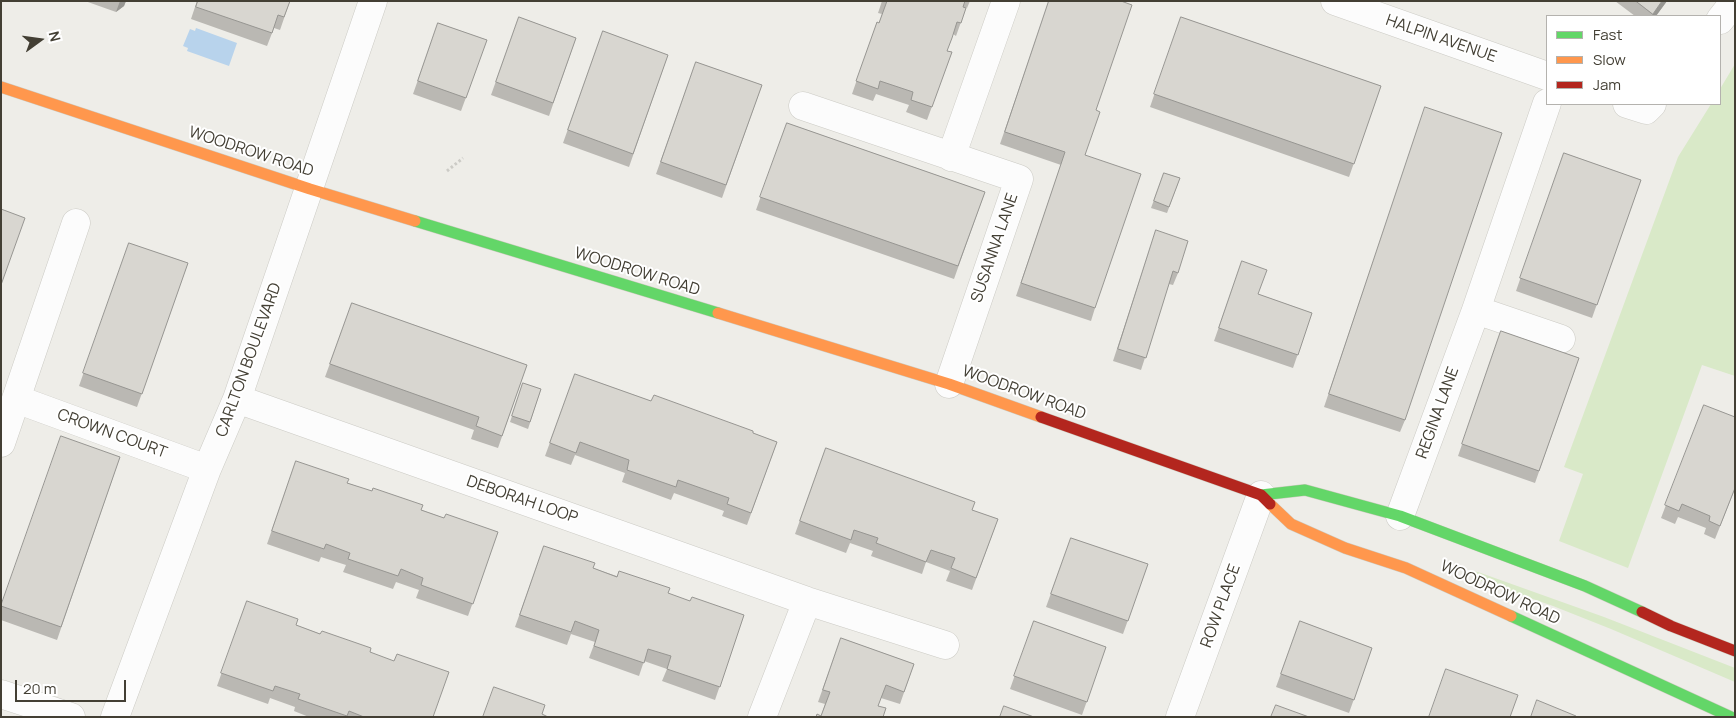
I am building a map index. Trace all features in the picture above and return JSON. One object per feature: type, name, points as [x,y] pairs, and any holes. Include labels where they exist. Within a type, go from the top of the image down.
[{"type":"street","name":"CARLTON BOULEVARD","points":[[116,717],[207,469],[237,399],[373,1]]},
{"type":"street","points":[[951,156],[1006,1]]},
{"type":"street","name":"HALPIN AVENUE","points":[[1335,1],[1546,76]]},
{"type":"street","points":[[1721,19],[1735,1]]},
{"type":"street","name":"WOODROW ROAD","points":[[1,86],[310,189],[949,384],[1262,495],[1291,524],[1345,548],[1406,568],[1731,717]]},
{"type":"street","name":"REGINA LANE","points":[[1400,516],[1476,310],[1546,105]]},
{"type":"street","points":[[1630,105],[1646,110],[1651,105]]},
{"type":"street","name":"SUSANNA LANE","points":[[803,106],[1018,179],[949,384]]},
{"type":"street","points":[[1,443],[76,223]]},
{"type":"street","points":[[1476,310],[1561,339]]},
{"type":"street","name":"CROWN COURT","points":[[16,399],[207,469]]},
{"type":"street","name":"DEBORAH LOOP","points":[[237,399],[807,601],[945,645]]},
{"type":"street","name":"WOODROW ROAD","points":[[1262,495],[1305,490],[1400,516],[1585,586],[1671,626],[1735,651]]},
{"type":"street","name":"ROW PLACE","points":[[1180,717],[1262,495]]},
{"type":"street","points":[[762,717],[807,601]]},
{"type":"street","points":[[1,694],[71,717]]},
{"type":"path","points":[[447,171],[463,158]]},
{"type":"green space","points":[[1735,64],[1735,376],[1702,365],[1628,568],[1559,541],[1583,474],[1564,467],[1678,157],[1710,105],[1721,105],[1721,87]]},
{"type":"green space","points":[[1472,571],[1604,617],[1735,668],[1735,682],[1611,629],[1476,579],[1471,574]]},
{"type":"water","points":[[196,28],[237,43],[229,66],[187,51],[188,48],[183,46],[190,29],[195,31]]},
{"type":"building","points":[[198,1],[290,1],[284,17],[278,15],[272,33],[196,7]]},
{"type":"building","points":[[887,1],[965,1],[963,7],[966,8],[961,23],[957,22],[947,51],[952,52],[932,107],[911,100],[913,92],[880,81],[878,89],[856,81],[877,22],[879,23]]},
{"type":"building","points":[[1049,1],[1121,1],[1132,5],[1096,110],[1100,112],[1085,155],[1141,174],[1095,308],[1021,283],[1065,152],[1005,132]]},
{"type":"building","points":[[1636,1],[1662,1],[1653,14]]},
{"type":"building","points":[[519,17],[576,38],[553,103],[496,82]]},
{"type":"building","points":[[1181,17],[1381,86],[1354,164],[1154,94]]},
{"type":"building","points":[[438,23],[487,40],[466,98],[418,81]]},
{"type":"building","points":[[603,31],[668,55],[633,154],[568,130]]},
{"type":"building","points":[[696,62],[762,85],[726,185],[661,162]]},
{"type":"building","points":[[1425,107],[1502,133],[1405,420],[1329,394]]},
{"type":"building","points":[[787,123],[985,192],[958,266],[760,197]]},
{"type":"building","points":[[1564,153],[1641,180],[1597,305],[1520,278]]},
{"type":"building","points":[[1164,173],[1180,178],[1169,207],[1154,201]]},
{"type":"building","points":[[1,209],[25,218],[1,285]]},
{"type":"building","points":[[1156,230],[1188,241],[1178,273],[1173,271],[1146,358],[1118,349]]},
{"type":"building","points":[[129,243],[188,263],[142,394],[83,373]]},
{"type":"building","points":[[1242,261],[1267,270],[1258,294],[1312,313],[1298,355],[1219,328]]},
{"type":"building","points":[[352,303],[527,365],[502,436],[476,426],[479,417],[330,364]]},
{"type":"building","points":[[1501,331],[1579,358],[1539,471],[1462,444]]},
{"type":"building","points":[[575,374],[651,401],[654,395],[753,431],[753,433],[777,442],[751,513],[727,504],[729,498],[678,480],[676,487],[627,470],[629,460],[580,442],[576,453],[550,443]]},
{"type":"building","points":[[523,383],[541,389],[530,422],[512,416]]},
{"type":"building","points":[[1704,405],[1735,417],[1735,488],[1720,526],[1709,521],[1710,516],[1682,504],[1679,511],[1665,505]]},
{"type":"building","points":[[61,436],[120,457],[61,627],[1,606]]},
{"type":"building","points":[[826,448],[975,502],[972,510],[998,519],[976,578],[951,568],[955,558],[931,550],[926,562],[876,543],[878,538],[854,530],[851,540],[800,521]]},
{"type":"building","points":[[296,461],[349,479],[347,483],[372,491],[373,488],[423,505],[421,510],[444,518],[446,514],[498,532],[473,604],[421,585],[423,578],[401,569],[398,576],[348,559],[350,553],[326,544],[324,549],[272,531]]},
{"type":"building","points":[[1071,538],[1148,564],[1128,621],[1051,594]]},
{"type":"building","points":[[544,546],[595,563],[593,568],[617,577],[619,571],[670,588],[668,593],[690,601],[692,597],[744,615],[720,687],[667,669],[671,656],[648,649],[644,663],[594,646],[599,630],[575,621],[571,632],[520,615]]},
{"type":"building","points":[[247,601],[298,619],[296,625],[320,634],[322,631],[371,648],[370,652],[394,661],[397,654],[449,672],[433,717],[364,717],[349,711],[347,716],[298,699],[300,694],[275,686],[273,691],[221,673]]},
{"type":"building","points":[[1034,621],[1106,647],[1087,702],[1014,676]]},
{"type":"building","points":[[1300,621],[1372,648],[1354,700],[1281,674]]},
{"type":"building","points":[[841,638],[914,664],[904,692],[886,685],[878,706],[886,708],[883,717],[816,717],[817,714],[821,716],[830,692],[823,690]]},
{"type":"building","points":[[1446,669],[1518,695],[1510,717],[1429,717]]},
{"type":"building","points":[[494,687],[545,705],[542,714],[548,717],[483,717]]},
{"type":"building","points":[[1537,700],[1576,716],[1576,717],[1531,717]]},
{"type":"building","points":[[1276,705],[1309,717],[1271,717]]},
{"type":"building","points":[[1004,706],[1034,717],[1000,717]]},
{"type":"traffic: fast","points":[[415,221],[718,313]]},
{"type":"traffic: fast","points":[[1261,495],[1305,490],[1400,516],[1585,586],[1642,612]]},
{"type":"traffic: fast","points":[[1511,616],[1731,717]]},
{"type":"traffic: slow","points":[[1,87],[310,189],[415,221]]},
{"type":"traffic: slow","points":[[718,313],[949,384],[1041,417]]},
{"type":"traffic: slow","points":[[1270,504],[1291,524],[1345,548],[1406,568],[1511,616]]},
{"type":"traffic: jam","points":[[1041,417],[1261,495],[1270,504]]},
{"type":"traffic: jam","points":[[1642,612],[1671,626],[1735,651]]}]
